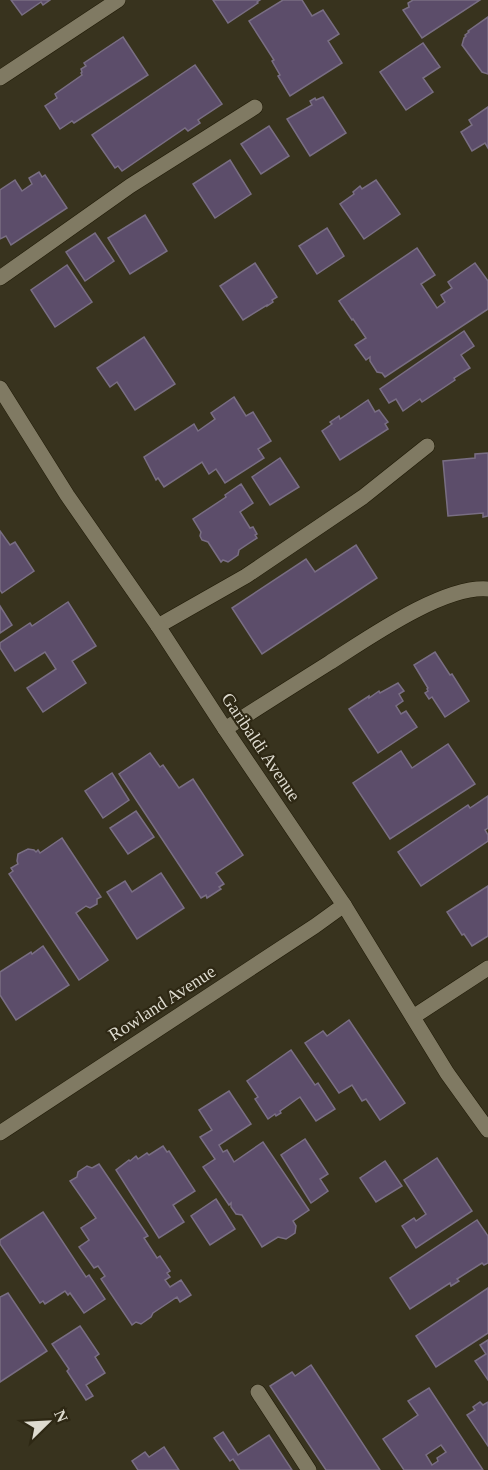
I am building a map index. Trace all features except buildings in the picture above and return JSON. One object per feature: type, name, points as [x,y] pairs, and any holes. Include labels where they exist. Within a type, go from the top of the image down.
[{"type":"street","points":[[0,78],[118,0]]},
{"type":"street","points":[[0,278],[130,186],[255,107]]},
{"type":"street","name":"Garibaldi Avenue","points":[[0,388],[67,495],[158,626],[344,905],[447,1073],[488,1130]]},
{"type":"street","points":[[158,626],[246,576],[363,497],[427,446]]},
{"type":"street","points":[[225,729],[395,621],[440,599],[477,588],[488,588]]},
{"type":"street","name":"Rowland Avenue","points":[[0,1133],[344,905]]},
{"type":"street","points":[[413,1017],[488,968]]},
{"type":"street","points":[[258,1392],[309,1470]]}]
